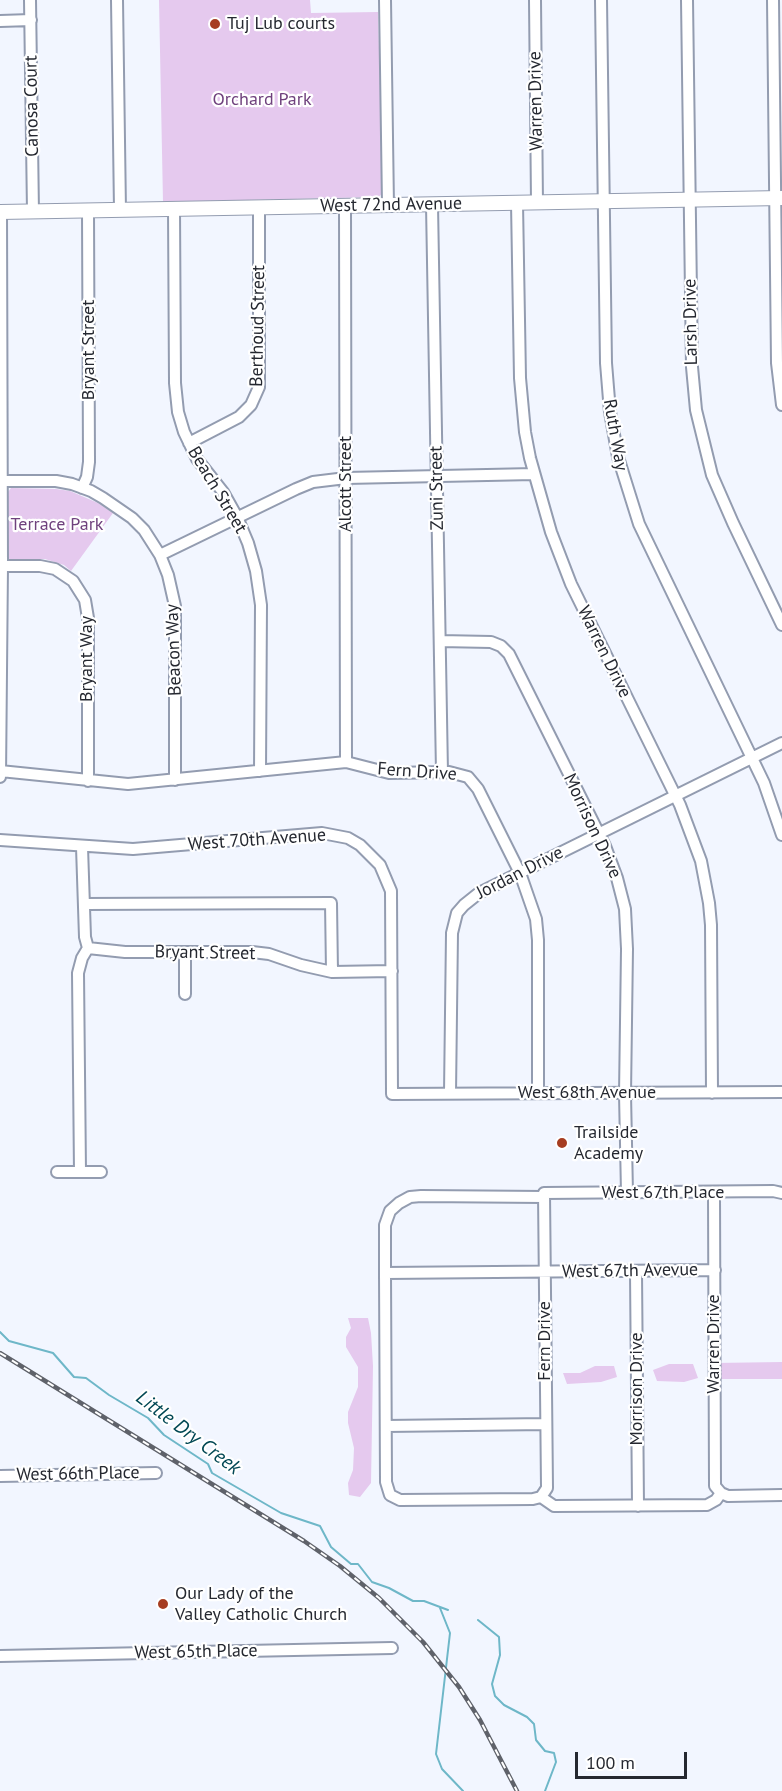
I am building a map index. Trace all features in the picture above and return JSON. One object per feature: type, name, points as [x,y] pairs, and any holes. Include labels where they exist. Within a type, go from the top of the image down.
[{"type":"main road","name":"West 72nd Avenue","points":[[1,212],[779,198]]},
{"type":"street","name":"Canosa Court","points":[[30,0],[33,212]]},
{"type":"street","points":[[117,0],[120,210]]},
{"type":"street","points":[[385,0],[388,205]]},
{"type":"street","name":"Warren Drive","points":[[535,0],[537,203]]},
{"type":"street","name":"Ruth Way","points":[[601,0],[607,385],[613,432],[623,477],[651,551],[752,758],[772,804],[782,835]]},
{"type":"street","name":"Larsh Drive","points":[[687,0],[688,200],[692,367],[696,410],[712,475],[782,626]]},
{"type":"street","points":[[773,0],[779,198],[777,363],[782,405]]},
{"type":"street","points":[[0,21],[31,20]]},
{"type":"street","name":"Warren Drive","points":[[517,203],[520,378],[525,432],[534,474],[551,532],[571,584],[675,796],[697,846],[709,903],[712,1093]]},
{"type":"street","name":"Zuni Street","points":[[432,205],[442,772]]},
{"type":"street","name":"Alcott Street","points":[[345,206],[346,762]]},
{"type":"street","name":"Berthoud Street","points":[[189,443],[239,417],[251,405],[259,387],[259,208]]},
{"type":"street","name":"Beach Street","points":[[174,209],[176,400],[180,422],[189,443],[197,459],[223,492],[237,517],[253,562],[261,605],[260,771]]},
{"type":"street","name":"Bryant Street","points":[[82,488],[88,470],[89,450],[88,211]]},
{"type":"street","points":[[0,777],[1,212]]},
{"type":"street","points":[[160,555],[306,485],[328,479],[534,474]]},
{"type":"street","name":"Beacon Way","points":[[1,481],[56,481],[82,488],[103,498],[132,518],[144,530],[160,555],[168,575],[175,606],[176,780]]},
{"type":"street","name":"Bryant Way","points":[[2,566],[40,566],[55,569],[73,581],[85,600],[88,618],[88,781]]},
{"type":"street","name":"Morrison Drive","points":[[440,641],[491,642],[501,646],[509,654],[618,878],[626,909],[627,1192]]},
{"type":"street","name":"Jordan Drive","points":[[450,1093],[453,926],[458,913],[471,898],[782,743]]},
{"type":"street","name":"Fern Drive","points":[[0,771],[128,784],[346,762],[389,773],[464,774],[473,782],[520,873],[532,903],[538,931],[538,1092]]},
{"type":"street","name":"West 70th Avenue","points":[[0,840],[117,849],[156,848],[322,833],[348,838],[368,851],[380,865],[388,884],[392,905],[392,1094]]},
{"type":"street","points":[[80,1172],[78,973],[82,958],[88,948],[85,937],[82,847]]},
{"type":"street","points":[[84,904],[331,903],[332,972]]},
{"type":"street","name":"Bryant Street","points":[[88,948],[125,952],[230,951],[269,954],[332,972],[392,971]]},
{"type":"street","points":[[185,952],[185,994]]},
{"type":"street","name":"West 68th Avenue","points":[[392,1094],[782,1092]]},
{"type":"street","points":[[57,1172],[101,1172]]},
{"type":"street","name":"West 67th Place","points":[[544,1493],[533,1499],[400,1500],[390,1495],[386,1482],[385,1225],[390,1211],[410,1197],[421,1196],[627,1192],[773,1191],[782,1193]]},
{"type":"street","name":"Warren Drive","points":[[714,1193],[715,1486],[721,1493]]},
{"type":"street","name":"Fern Drive","points":[[544,1195],[546,1424],[544,1493]]},
{"type":"street","name":"West 67th Avevue","points":[[385,1273],[715,1270]]},
{"type":"street","name":"Morrison Drive","points":[[636,1272],[638,1506]]},
{"type":"street","points":[[386,1426],[546,1424]]},
{"type":"street","name":"West 66th Place","points":[[0,1476],[156,1473]]},
{"type":"street","points":[[544,1493],[554,1506],[707,1505],[716,1500],[721,1493],[728,1496],[782,1495]]},
{"type":"street","name":"West 65th Place","points":[[0,1656],[392,1648]]},
{"type":"green space","name":"Orchard Park","points":[[159,0],[310,0],[311,13],[378,12],[383,192],[379,197],[163,202]]},
{"type":"green space","name":"Terrace Park","points":[[11,488],[70,491],[98,503],[113,513],[71,571],[64,565],[45,559],[10,560],[7,555],[8,492]]},
{"type":"green space","points":[[348,1318],[368,1318],[371,1333],[373,1366],[371,1483],[360,1497],[349,1495],[348,1483],[353,1470],[354,1448],[348,1423],[348,1412],[358,1387],[358,1367],[346,1347],[346,1337],[351,1328]]},
{"type":"green space","points":[[782,1362],[782,1379],[714,1379],[714,1363]]},
{"type":"green space","points":[[669,1364],[693,1364],[698,1378],[684,1382],[657,1381],[653,1370]]},
{"type":"green space","points":[[595,1366],[614,1366],[617,1377],[601,1382],[567,1384],[563,1373],[580,1373]]},
{"type":"waterway","name":"Little Dry Creek","points":[[0,1332],[9,1341],[53,1353],[74,1377],[86,1378],[109,1395],[148,1418],[164,1435],[208,1464],[212,1473],[281,1513],[320,1526],[331,1547],[351,1564],[358,1564],[372,1582],[413,1601],[424,1601],[448,1610]]},
{"type":"waterway","points":[[440,1608],[450,1633],[436,1754],[442,1769],[463,1791]]},
{"type":"waterway","name":"Little Dry Creek","points":[[478,1620],[499,1637],[500,1655],[492,1684],[495,1696],[504,1705],[527,1717],[534,1724],[536,1740],[545,1751],[554,1753],[556,1762],[545,1791]]},
{"type":"railway","points":[[0,1353],[304,1541],[340,1566],[379,1598],[423,1642],[459,1687],[480,1720],[517,1791]]},
{"type":"place","name":"Tuj Lub courts","points":[[215,24]]},
{"type":"place","name":"Trailside Academy","points":[[562,1143]]},
{"type":"place","name":"Our Lady of the Valley Catholic Church","points":[[163,1604]]}]
